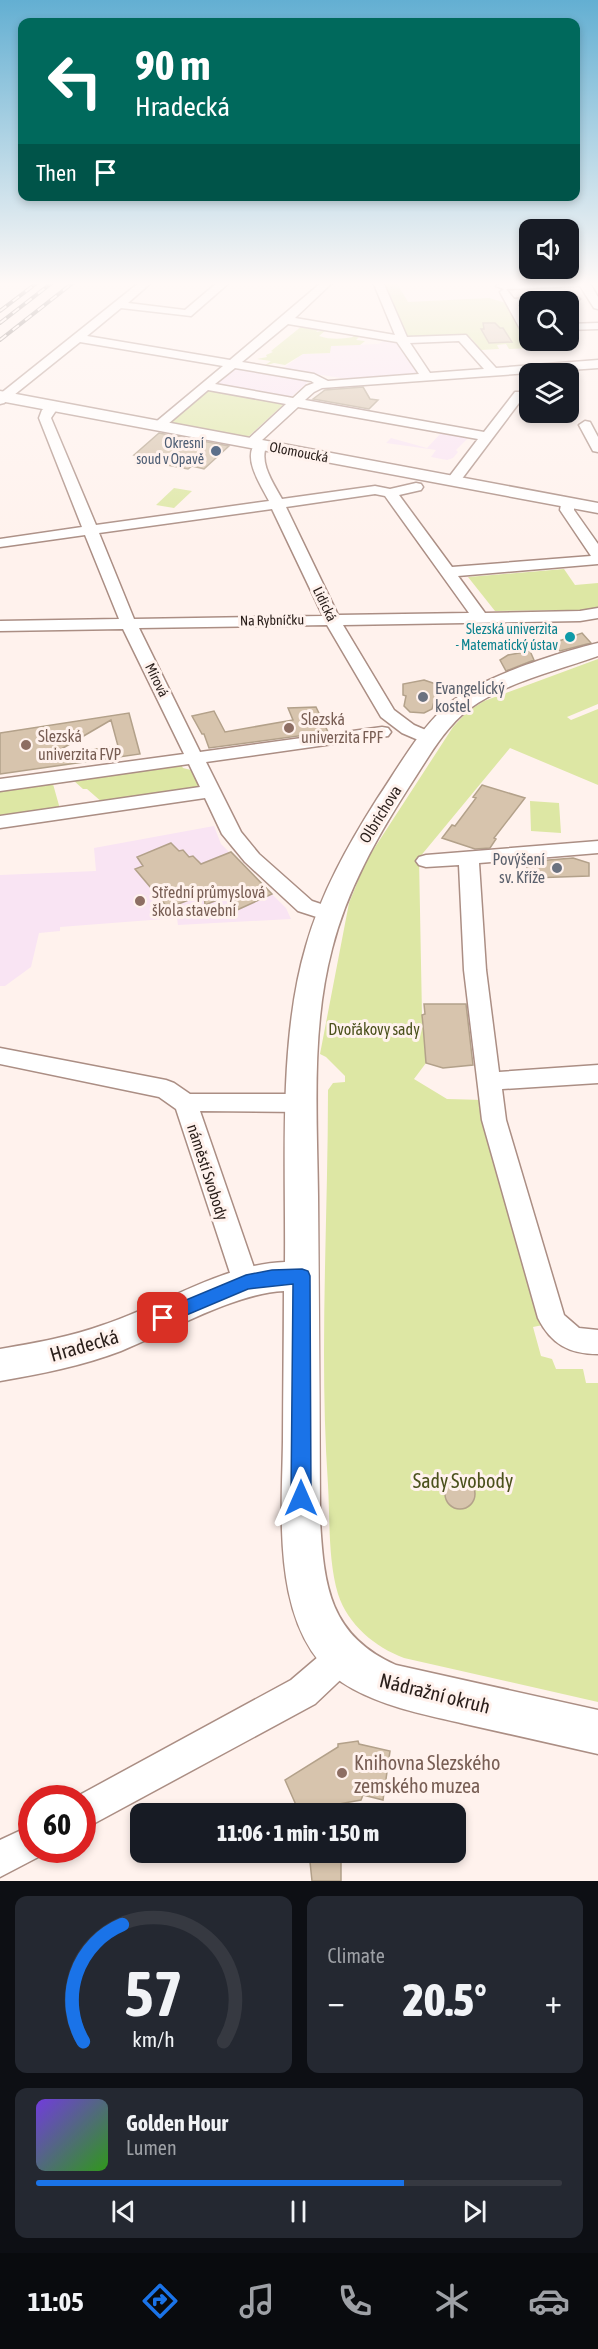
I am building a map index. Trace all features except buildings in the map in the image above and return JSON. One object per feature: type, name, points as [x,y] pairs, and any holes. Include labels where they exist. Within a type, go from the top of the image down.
[{"type":"main road","name":"Olomoucká","points":[[1,398],[598,508]]},
{"type":"main road","name":"Olbrichova","points":[[302,1093],[310,986],[329,914],[364,839],[429,738],[450,713],[470,698],[598,649]]},
{"type":"main road","points":[[302,1093],[302,1276]]},
{"type":"main road","name":"Hradecká","points":[[0,1365],[45,1357],[107,1341],[246,1282],[272,1277],[302,1276]]},
{"type":"main road","name":"Nádražní okruh","points":[[302,1276],[301,1520],[304,1580],[320,1625],[343,1656],[372,1678],[393,1686],[598,1732]]},
{"type":"street","points":[[1,398],[37,370]]},
{"type":"street","points":[[157,426],[225,370]]},
{"type":"street","points":[[266,370],[314,378],[325,384]]},
{"type":"street","points":[[422,370],[426,376]]},
{"type":"street","points":[[255,444],[313,387],[325,384],[492,371]]},
{"type":"street","points":[[205,386],[488,436]]},
{"type":"street","points":[[453,481],[519,395]]},
{"type":"street","name":"Mírová","points":[[53,406],[46,413],[45,418],[128,623],[232,834],[242,849],[305,906],[329,914]]},
{"type":"street","points":[[585,425],[598,447]]},
{"type":"street","name":"Lidická","points":[[255,444],[260,466],[332,618],[387,713],[408,729],[429,738]]},
{"type":"street","points":[[0,543],[375,490],[390,492],[416,487]]},
{"type":"street","points":[[390,492],[480,617]]},
{"type":"street","points":[[567,502],[567,510],[598,555]]},
{"type":"street","points":[[448,572],[598,560]]},
{"type":"street","name":"Na Rybníčku","points":[[0,626],[332,618],[580,616],[598,613]]},
{"type":"street","points":[[0,786],[382,732]]},
{"type":"street","points":[[0,822],[212,791]]},
{"type":"street","points":[[426,861],[598,847]]},
{"type":"street","points":[[469,859],[475,970],[494,1120],[552,1317],[565,1335],[584,1343],[598,1342]]},
{"type":"street","points":[[0,1056],[166,1089],[186,1104]]},
{"type":"street","points":[[490,1081],[598,1074]]},
{"type":"street","name":"náměstí Svobody","points":[[246,1282],[186,1104],[302,1093]]},
{"type":"street","points":[[96,1806],[303,1692],[343,1656]]},
{"type":"street","points":[[0,1859],[18,1849]]},
{"type":"shaded area","points":[[232,370],[309,381],[290,398],[213,385]]},
{"type":"shaded area","points":[[287,370],[416,370],[418,373],[348,379]]},
{"type":"shaded area","points":[[441,433],[468,438],[456,450],[458,452],[453,458],[447,460],[431,457],[436,450],[386,443],[391,438],[427,448]]},
{"type":"shaded area","name":"Střední průmyslová škola stavební","points":[[214,826],[221,844],[286,908],[291,919],[178,925],[177,918],[60,927],[60,931],[39,933],[31,967],[5,986],[0,986],[0,875],[96,871],[94,848]]},
{"type":"green space","points":[[206,390],[285,403],[249,436],[167,423]]},
{"type":"green space","points":[[174,488],[192,491],[174,508],[156,505]]},
{"type":"green space","points":[[564,569],[575,585],[598,583],[598,610],[495,611],[468,577]]},
{"type":"green space","name":"Sady Svobody","points":[[598,659],[598,704],[567,717],[571,720],[598,709],[598,785],[510,748],[419,858],[422,1016],[426,1063],[414,1079],[447,1099],[484,1100],[543,1325],[533,1327],[541,1356],[552,1359],[556,1369],[583,1369],[586,1383],[598,1383],[598,1702],[404,1658],[383,1648],[364,1634],[348,1616],[338,1594],[332,1568],[330,1540],[325,1436],[324,1337],[328,1090],[333,1083],[345,1082],[345,1076],[320,1054],[349,903],[366,861],[453,727],[467,712],[484,701]]},
{"type":"green space","points":[[181,765],[191,770],[200,788],[103,803],[73,780]]},
{"type":"green space","points":[[53,784],[60,809],[0,818],[0,791]]},
{"type":"green space","points":[[530,801],[559,803],[561,833],[531,831]]},
{"type":"place","name":"Okresní soud v Opavě","points":[[216,451]]},
{"type":"place","name":"Slezská univerzita - Matematický ústav","points":[[570,637]]},
{"type":"place","name":"Evangelický kostel","points":[[423,697]]},
{"type":"place","name":"Slezská univerzita FPF","points":[[289,728]]},
{"type":"place","name":"Slezská univerzita FVP","points":[[26,745]]},
{"type":"place","name":"Povýšení sv. Kříže","points":[[557,868]]},
{"type":"place","name":"Střední průmyslová škola stavební","points":[[140,901]]},
{"type":"place","name":"Knihovna Slezského zemského muzea","points":[[342,1773]]},
{"type":"route","points":[[163,1318],[246,1282],[272,1277],[302,1276],[301,1498]]},
{"type":"park label","name":"Dvořákovy sady","points":[[374,1029]]}]
